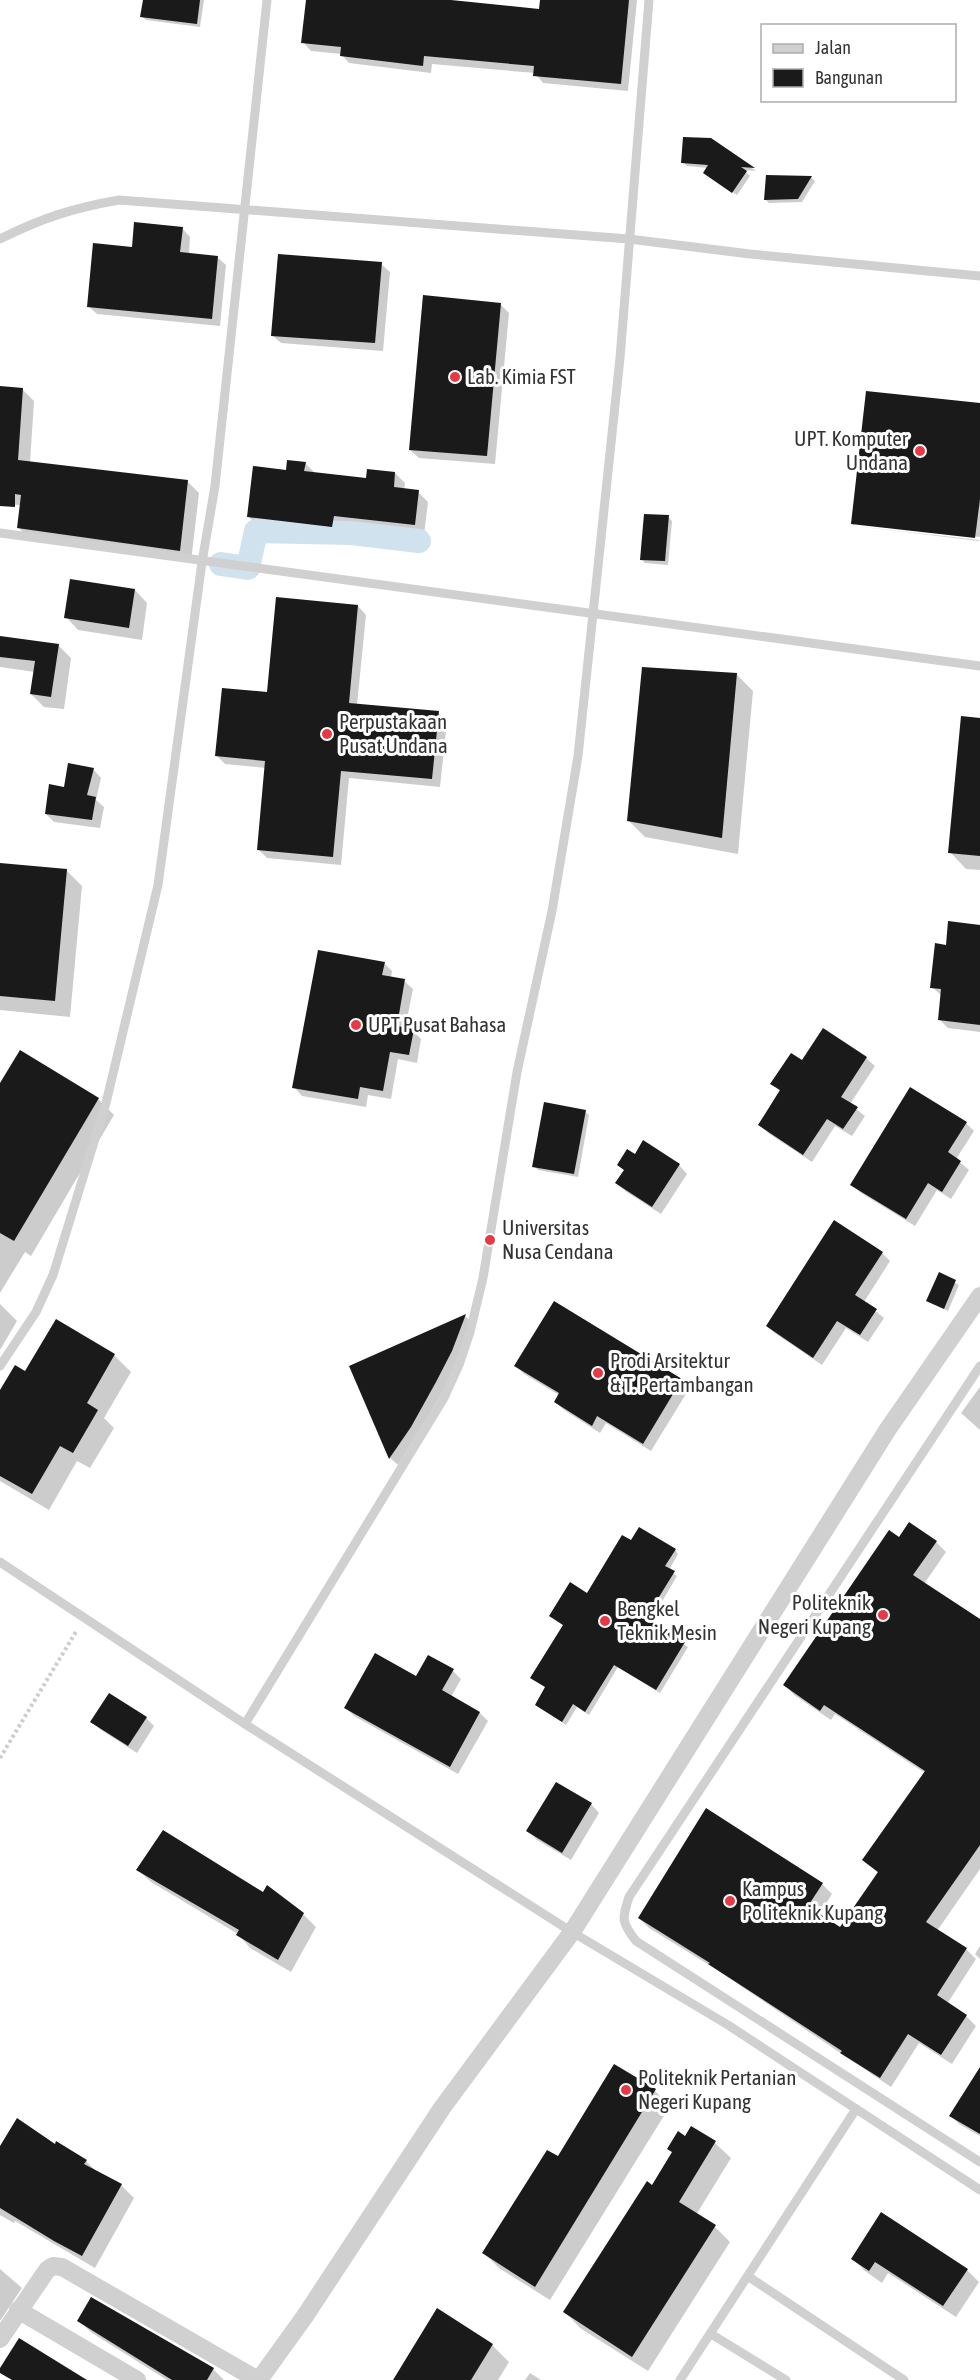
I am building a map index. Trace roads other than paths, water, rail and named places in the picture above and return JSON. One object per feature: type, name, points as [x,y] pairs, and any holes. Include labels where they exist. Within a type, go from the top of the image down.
[{"type":"street","points":[[0,2339],[47,2270],[53,2266],[62,2267],[258,2380],[305,2316],[442,2108],[572,1932],[888,1429],[980,1296]]},
{"type":"street","points":[[18,2310],[137,2380]]},
{"type":"lane","points":[[0,1366],[36,1312],[53,1275],[106,1103],[158,885],[202,562],[215,486],[267,0]]},
{"type":"lane","points":[[245,1724],[444,1398],[459,1365],[470,1332],[483,1278],[517,1071],[542,962],[578,756],[620,358],[649,0]]},
{"type":"lane","points":[[0,239],[37,221],[78,207],[119,200],[629,239],[750,254],[980,276]]},
{"type":"lane","points":[[0,533],[980,666]]},
{"type":"lane","points":[[980,1366],[629,1897],[622,1916],[625,1928],[636,1941],[980,2162]]},
{"type":"lane","points":[[0,1562],[245,1724],[572,1932],[728,2025],[980,2190]]},
{"type":"lane","points":[[680,2380],[856,2109]]},
{"type":"lane","points":[[749,2277],[904,2380]]},
{"type":"lane","points":[[711,2334],[786,2380]]},
{"type":"waterway","points":[[221,564],[248,568],[256,531],[351,533],[419,541]]},
{"type":"place","name":"Lab. Kimia FST","points":[[455,377]]},
{"type":"place","name":"UPT. Komputer Undana","points":[[920,451]]},
{"type":"place","name":"Perpustakaan Pusat Undana","points":[[327,734]]},
{"type":"place","name":"UPT Pusat Bahasa","points":[[356,1025]]},
{"type":"place","name":"Universitas Nusa Cendana","points":[[490,1240]]},
{"type":"place","name":"Prodi Arsitektur & T. Pertambangan","points":[[598,1373]]},
{"type":"place","name":"Politeknik Negeri Kupang","points":[[883,1615]]},
{"type":"place","name":"Bengkel Teknik Mesin","points":[[605,1621]]},
{"type":"place","name":"Kampus Politeknik Kupang","points":[[730,1901]]},
{"type":"place","name":"Politeknik Pertanian Negeri Kupang","points":[[626,2090]]}]
